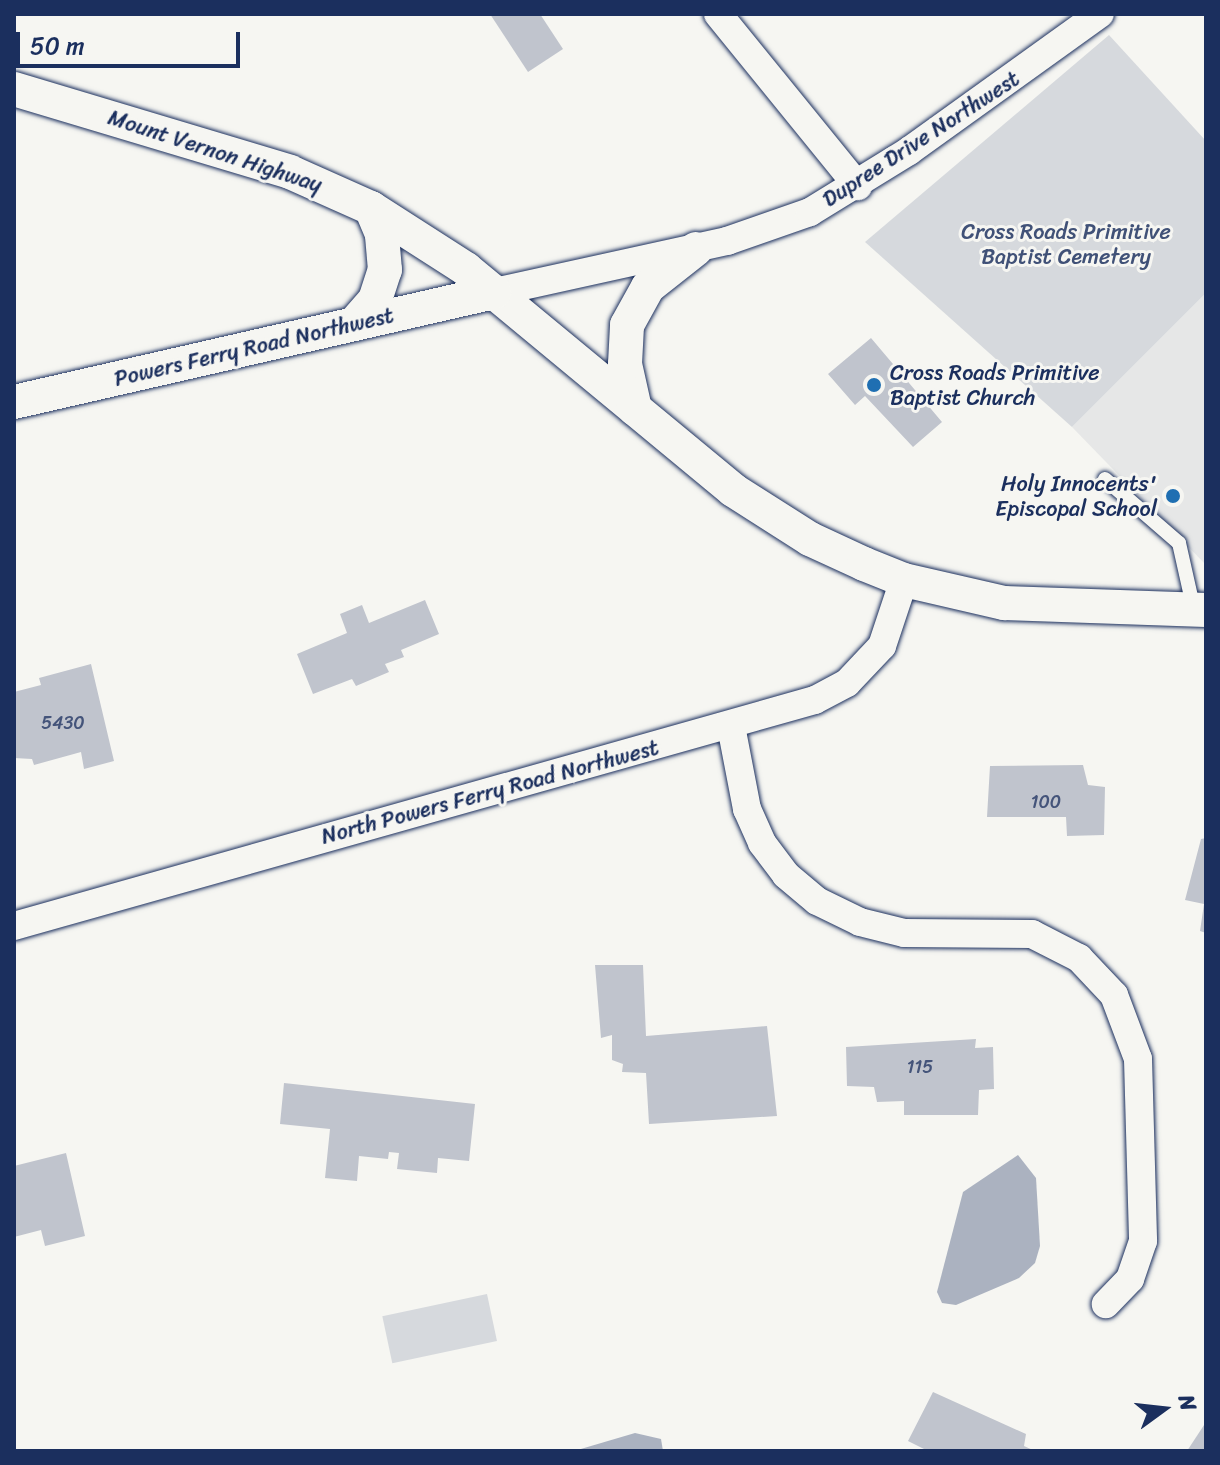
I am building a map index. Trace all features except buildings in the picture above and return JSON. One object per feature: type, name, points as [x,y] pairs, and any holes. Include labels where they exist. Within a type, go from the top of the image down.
[{"type":"street","points":[[718,14],[858,186]]},
{"type":"street","name":"Dupree Drive Northwest","points":[[495,292],[696,249],[784,223],[858,186],[1100,14]]},
{"type":"street","name":"Mount Vernon Highway","points":[[14,89],[290,172],[371,208],[438,248],[673,441],[772,517],[904,580]]},
{"type":"street","points":[[354,324],[375,300],[385,270],[382,234],[371,208]]},
{"type":"street","points":[[635,409],[625,364],[627,325],[648,287],[696,249]]},
{"type":"street","name":"Powers Ferry Road Northwest","points":[[14,402],[495,292]]},
{"type":"street","points":[[904,580],[1035,606],[1200,610]]},
{"type":"street","name":"North Powers Ferry Road Northwest","points":[[14,926],[815,700],[847,683],[882,646],[904,580]]},
{"type":"street","points":[[731,726],[747,809],[762,843],[786,875],[817,901],[860,922],[904,933],[1032,934],[1079,958],[1114,995],[1138,1059],[1143,1241],[1130,1279],[1106,1304]]},
{"type":"lane","points":[[1105,479],[1179,543],[1200,610]]},
{"type":"shaded area","name":"Holy Innocents' Episcopal School","points":[[1206,293],[1206,565],[1072,427]]},
{"type":"shaded area","points":[[1018,1155],[1036,1178],[1040,1246],[1035,1263],[1019,1278],[956,1305],[942,1303],[937,1292],[963,1192]]},
{"type":"shaded area","points":[[635,1433],[661,1439],[663,1451],[574,1451]]},
{"type":"green space","name":"Cross Roads Primitive Baptist Cemetery","points":[[1109,35],[1206,141],[1206,293],[1072,427],[865,242]]},
{"type":"green space","points":[[487,1294],[497,1341],[392,1363],[382,1316]]},
{"type":"place","name":"Cross Roads Primitive Baptist Church","points":[[874,385]]},
{"type":"place","name":"Holy Innocents' Episcopal School","points":[[1173,496]]}]
